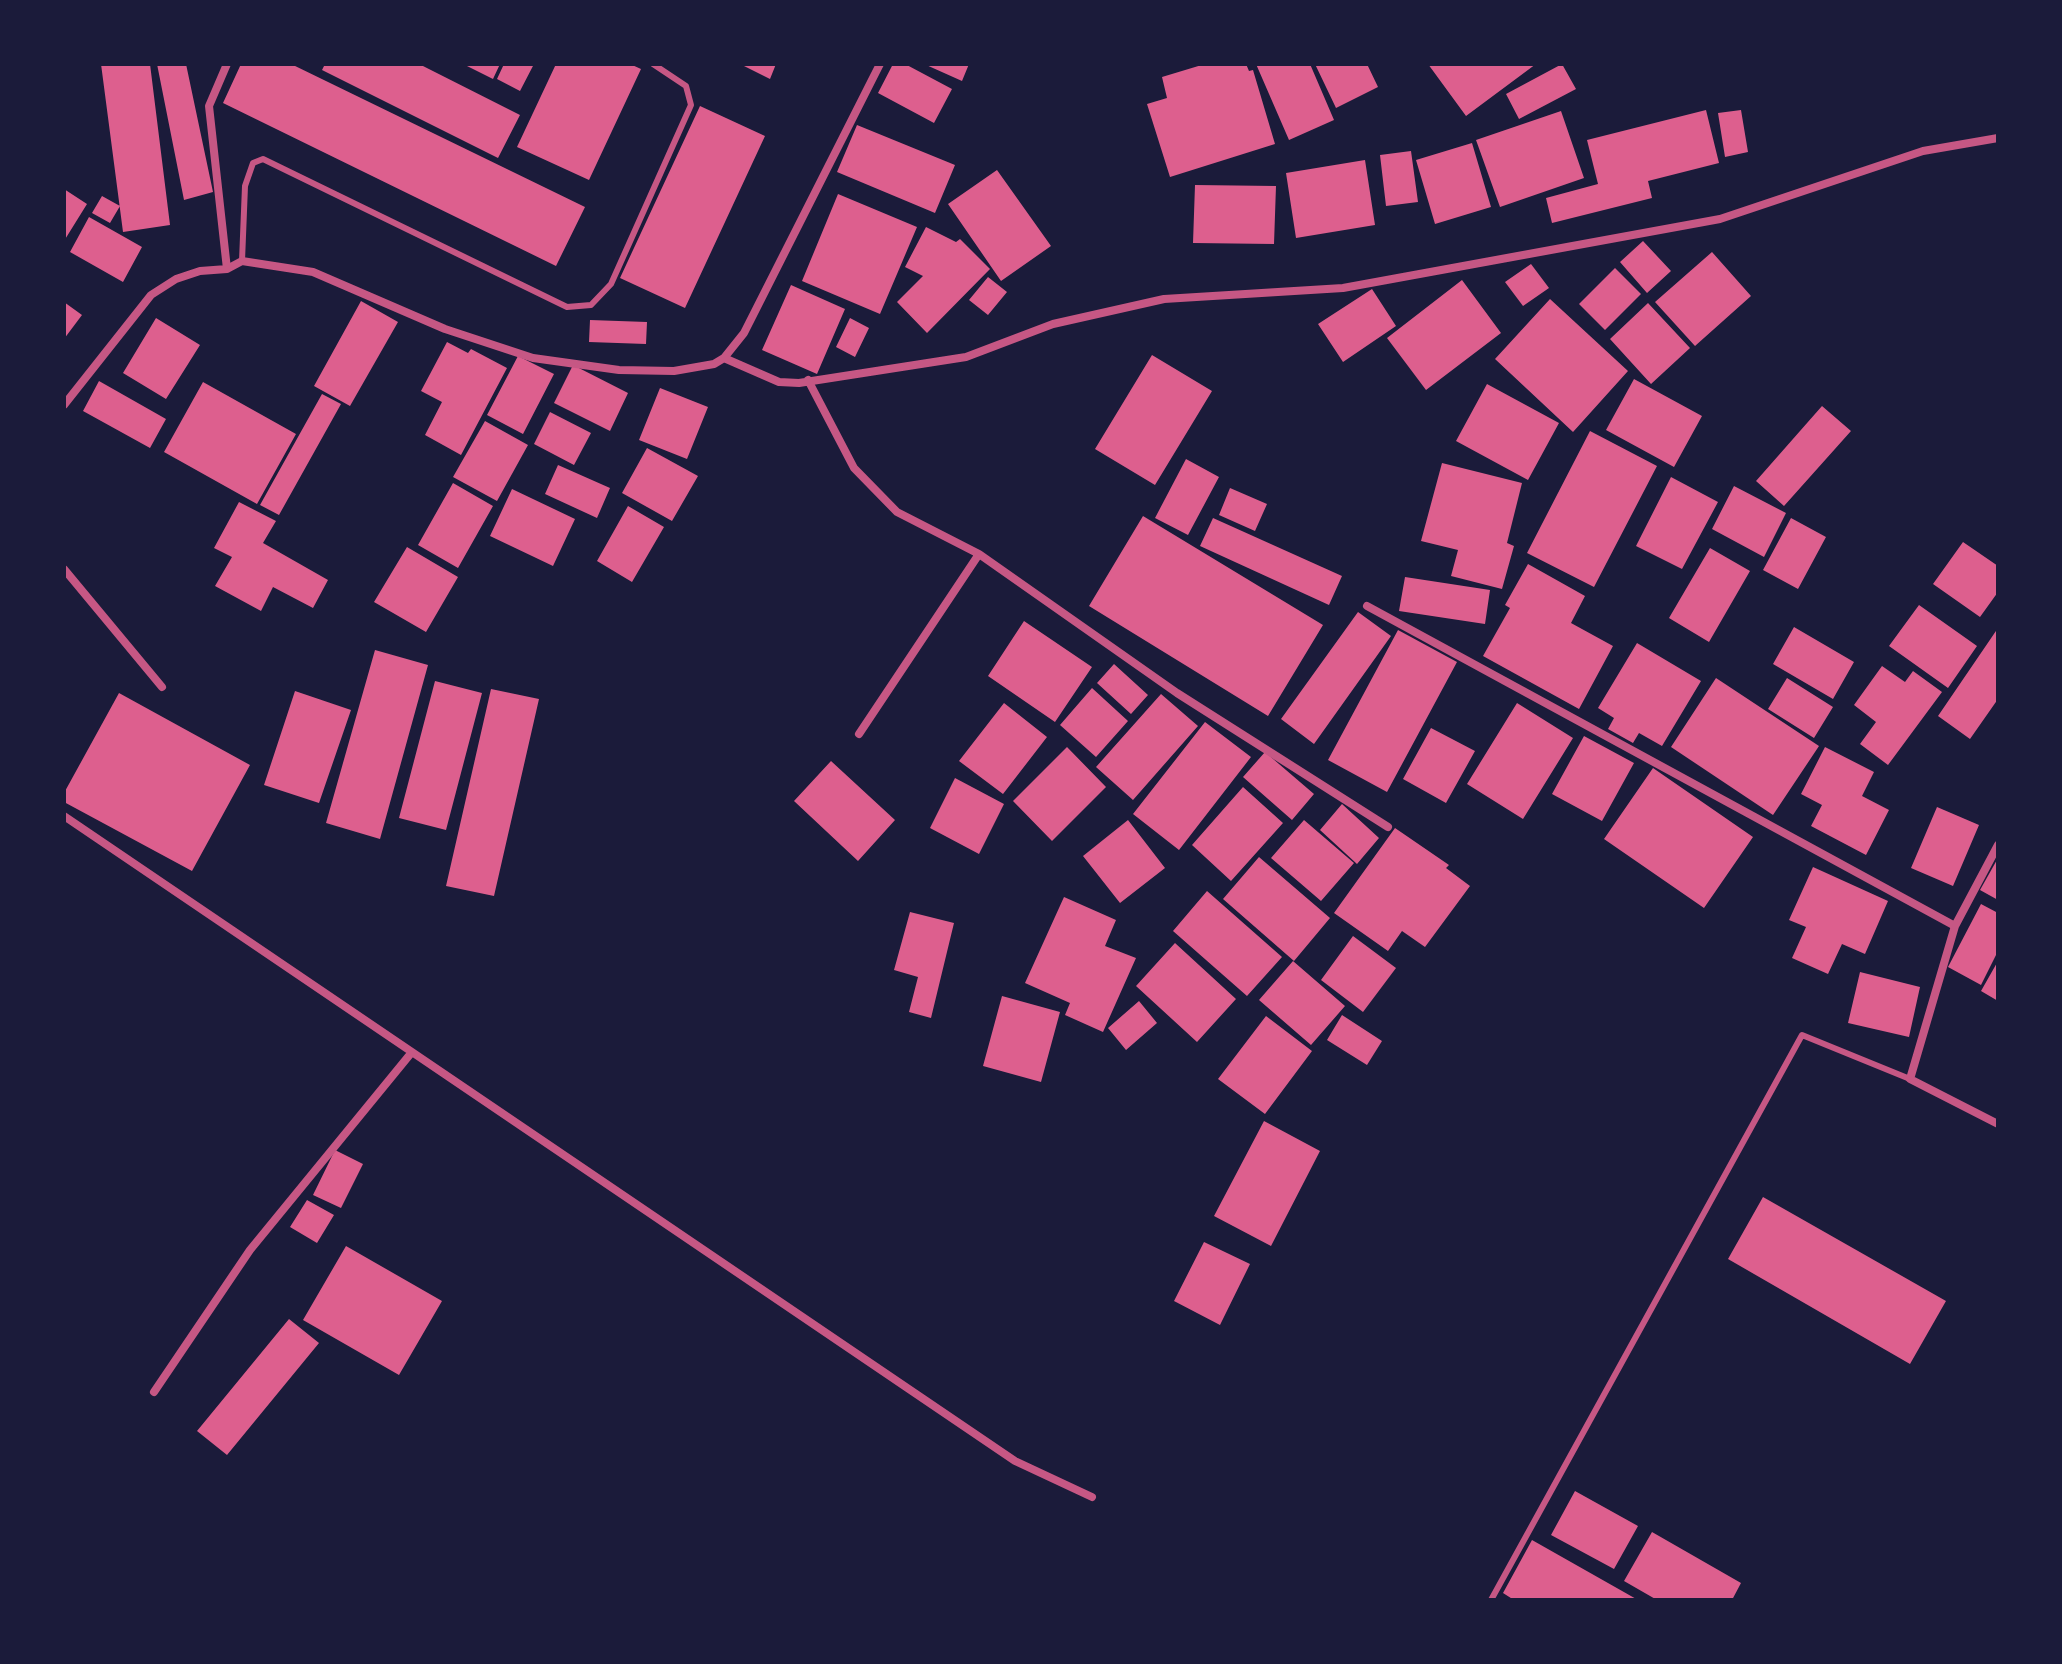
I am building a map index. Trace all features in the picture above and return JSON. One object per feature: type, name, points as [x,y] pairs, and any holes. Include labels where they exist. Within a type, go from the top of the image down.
[{"type":"street","points":[[227,64],[209,106],[227,269]]},
{"type":"street","points":[[64,405],[151,295],[176,279],[200,271],[227,269],[242,261],[313,272],[445,329],[557,363],[619,370],[702,368],[724,358],[744,333],[880,64]]},
{"type":"street","points":[[724,358],[779,382],[966,357],[1053,324],[1164,299],[1343,288],[1720,219],[1923,151],[1998,138]]},
{"type":"street","points":[[808,380],[845,454],[871,488],[897,512],[979,554],[1177,693],[1388,827]]},
{"type":"street","points":[[859,734],[979,554]]},
{"type":"street","points":[[64,569],[162,687]]},
{"type":"street","points":[[1367,606],[1955,926]]},
{"type":"street","points":[[64,816],[1015,1461],[1092,1497]]},
{"type":"street","points":[[1998,845],[1955,926],[1910,1079],[1998,1124]]},
{"type":"street","points":[[154,1392],[250,1250],[412,1052]]},
{"type":"lane","points":[[242,261],[245,186],[253,163],[263,159],[553,301],[578,308],[591,305],[611,284],[691,105],[686,86],[653,64]]},
{"type":"lane","points":[[1491,1600],[1802,1035],[1910,1079]]},
{"type":"building","points":[[101,64],[150,64],[170,225],[123,232]]},
{"type":"building","points":[[157,64],[186,64],[213,192],[184,200]]},
{"type":"building","points":[[241,64],[291,64],[585,207],[556,266],[223,103]]},
{"type":"building","points":[[325,64],[419,64],[520,115],[498,158],[322,70]]},
{"type":"building","points":[[463,64],[500,64],[493,79]]},
{"type":"building","points":[[504,64],[534,64],[520,91],[497,79]]},
{"type":"building","points":[[556,64],[630,64],[641,69],[589,180],[517,147]]},
{"type":"building","points":[[740,64],[776,64],[770,79]]},
{"type":"building","points":[[893,64],[905,64],[952,89],[934,123],[878,93]]},
{"type":"building","points":[[924,64],[969,64],[962,81]]},
{"type":"building","points":[[1205,64],[1246,64],[1249,71],[1253,70],[1275,144],[1170,177],[1147,104],[1167,98],[1162,77]]},
{"type":"building","points":[[1256,64],[1310,64],[1334,120],[1289,140]]},
{"type":"building","points":[[1315,64],[1367,64],[1378,87],[1336,108]]},
{"type":"building","points":[[1428,64],[1536,64],[1466,116]]},
{"type":"building","points":[[1562,64],[1576,89],[1519,119],[1506,94]]},
{"type":"building","points":[[700,106],[765,136],[685,308],[620,278]]},
{"type":"building","points":[[1706,110],[1719,163],[1648,181],[1652,198],[1552,223],[1546,198],[1598,184],[1587,140]]},
{"type":"building","points":[[1741,110],[1748,152],[1725,157],[1718,113]]},
{"type":"building","points":[[1561,111],[1584,178],[1500,207],[1476,140]]},
{"type":"building","points":[[857,125],[955,165],[935,213],[837,172]]},
{"type":"building","points":[[1472,143],[1491,207],[1435,224],[1416,160]]},
{"type":"building","points":[[1411,151],[1418,202],[1386,206],[1380,155]]},
{"type":"building","points":[[1365,160],[1375,225],[1296,238],[1286,173]]},
{"type":"building","points":[[997,170],[1051,246],[1001,281],[948,204]]},
{"type":"building","points":[[1195,185],[1276,186],[1274,244],[1193,243]]},
{"type":"building","points":[[64,189],[87,204],[64,241]]},
{"type":"building","points":[[838,194],[917,227],[880,314],[802,281]]},
{"type":"building","points":[[102,196],[120,206],[110,223],[92,213]]},
{"type":"building","points":[[89,217],[142,247],[123,282],[70,252]]},
{"type":"building","points":[[926,227],[956,242],[960,239],[990,269],[927,333],[897,302],[923,276],[905,267]]},
{"type":"building","points":[[1643,241],[1671,271],[1647,293],[1620,262]]},
{"type":"building","points":[[1712,252],[1751,296],[1695,346],[1655,302]]},
{"type":"building","points":[[1531,264],[1549,288],[1523,306],[1505,282]]},
{"type":"building","points":[[1615,268],[1641,294],[1605,330],[1579,304]]},
{"type":"building","points":[[988,277],[1007,292],[988,315],[969,300]]},
{"type":"building","points":[[1462,280],[1501,333],[1426,390],[1387,338]]},
{"type":"building","points":[[791,285],[845,309],[817,374],[762,350]]},
{"type":"building","points":[[1372,289],[1396,326],[1343,362],[1318,324]]},
{"type":"building","points":[[1550,299],[1628,371],[1573,432],[1495,359]]},
{"type":"building","points":[[361,301],[398,322],[350,406],[314,386]]},
{"type":"building","points":[[64,302],[82,315],[64,339]]},
{"type":"building","points":[[1648,303],[1690,348],[1651,384],[1610,339]]},
{"type":"building","points":[[156,318],[200,345],[166,399],[123,373]]},
{"type":"building","points":[[850,318],[869,328],[855,357],[836,347]]},
{"type":"building","points":[[590,320],[647,322],[646,344],[589,342]]},
{"type":"building","points":[[447,342],[468,353],[471,349],[507,368],[461,455],[425,435],[442,402],[421,391]]},
{"type":"building","points":[[1152,355],[1212,391],[1155,485],[1095,449]]},
{"type":"building","points":[[518,356],[554,374],[523,434],[487,415]]},
{"type":"building","points":[[573,365],[628,393],[610,431],[554,403]]},
{"type":"building","points":[[1634,379],[1702,416],[1674,467],[1606,430]]},
{"type":"building","points":[[99,381],[166,419],[150,448],[83,411]]},
{"type":"building","points":[[203,382],[296,434],[257,504],[164,452]]},
{"type":"building","points":[[1487,384],[1559,423],[1528,480],[1456,441]]},
{"type":"building","points":[[660,388],[708,407],[687,459],[639,440]]},
{"type":"building","points":[[322,394],[341,404],[279,515],[260,505]]},
{"type":"building","points":[[1822,406],[1851,431],[1784,506],[1756,481]]},
{"type":"building","points":[[550,412],[591,433],[574,465],[534,444]]},
{"type":"building","points":[[485,421],[528,445],[497,501],[453,477]]},
{"type":"building","points":[[1590,431],[1657,466],[1594,587],[1527,553]]},
{"type":"building","points":[[647,448],[698,476],[672,521],[622,493]]},
{"type":"building","points":[[1186,459],[1219,477],[1188,535],[1155,518]]},
{"type":"building","points":[[1442,463],[1522,483],[1507,543],[1514,546],[1502,589],[1451,576],[1458,550],[1421,541]]},
{"type":"building","points":[[558,465],[610,488],[597,518],[545,494]]},
{"type":"building","points":[[1671,477],[1718,502],[1682,569],[1636,546]]},
{"type":"building","points":[[453,483],[493,506],[458,568],[418,545]]},
{"type":"building","points":[[1734,486],[1786,513],[1764,557],[1712,529]]},
{"type":"building","points":[[1230,488],[1267,504],[1255,531],[1219,515]]},
{"type":"building","points":[[512,489],[575,519],[553,566],[490,536]]},
{"type":"building","points":[[239,502],[276,521],[263,543],[328,580],[313,608],[273,587],[261,611],[215,586],[232,557],[214,548]]},
{"type":"building","points":[[628,506],[664,527],[632,582],[597,561]]},
{"type":"building","points":[[1143,516],[1323,625],[1268,716],[1089,606]]},
{"type":"building","points":[[1213,518],[1342,576],[1329,605],[1200,546]]},
{"type":"building","points":[[1791,518],[1826,537],[1798,589],[1763,570]]},
{"type":"building","points":[[1963,542],[1998,566],[1998,592],[1980,617],[1933,584]]},
{"type":"building","points":[[407,547],[458,577],[426,632],[374,602]]},
{"type":"building","points":[[1710,548],[1750,571],[1709,642],[1669,618]]},
{"type":"building","points":[[1528,564],[1585,596],[1571,623],[1613,646],[1579,709],[1483,656],[1510,608],[1505,605]]},
{"type":"building","points":[[1405,577],[1490,590],[1485,624],[1399,611]]},
{"type":"building","points":[[1919,605],[1977,646],[1948,688],[1889,646]]},
{"type":"building","points":[[1358,612],[1391,636],[1314,744],[1281,719]]},
{"type":"building","points":[[1024,621],[1092,667],[1055,722],[988,676]]},
{"type":"building","points":[[1794,627],[1854,662],[1833,699],[1773,664]]},
{"type":"building","points":[[1998,628],[1998,699],[1970,739],[1938,716]]},
{"type":"building","points":[[1398,630],[1457,662],[1387,792],[1328,760]]},
{"type":"building","points":[[1637,643],[1701,681],[1662,746],[1639,733],[1633,743],[1608,729],[1614,718],[1598,708]]},
{"type":"building","points":[[375,650],[428,665],[380,839],[326,823]]},
{"type":"building","points":[[1114,664],[1148,695],[1131,714],[1097,683]]},
{"type":"building","points":[[1882,666],[1905,682],[1913,671],[1942,692],[1888,765],[1860,744],[1876,722],[1854,705]]},
{"type":"building","points":[[1716,678],[1819,746],[1773,815],[1671,747]]},
{"type":"building","points":[[1787,678],[1833,707],[1814,738],[1768,709]]},
{"type":"building","points":[[435,681],[482,693],[446,830],[399,818]]},
{"type":"building","points":[[1092,688],[1128,721],[1096,757],[1060,725]]},
{"type":"building","points":[[491,689],[539,699],[494,896],[446,886]]},
{"type":"building","points":[[295,691],[351,710],[319,803],[264,785]]},
{"type":"building","points":[[119,693],[250,765],[192,871],[64,802],[64,793]]},
{"type":"building","points":[[1161,694],[1198,726],[1133,800],[1096,767]]},
{"type":"building","points":[[1004,703],[1047,737],[1003,794],[959,761]]},
{"type":"building","points":[[1517,703],[1573,738],[1523,819],[1467,784]]},
{"type":"building","points":[[1205,722],[1251,757],[1179,850],[1133,814]]},
{"type":"building","points":[[1431,728],[1475,751],[1446,803],[1403,779]]},
{"type":"building","points":[[1584,736],[1634,763],[1602,821],[1552,794]]},
{"type":"building","points":[[1067,747],[1106,787],[1052,841],[1013,801]]},
{"type":"building","points":[[1825,747],[1874,772],[1862,796],[1889,810],[1866,855],[1811,826],[1822,805],[1801,794]]},
{"type":"building","points":[[1265,752],[1314,794],[1292,820],[1243,777]]},
{"type":"building","points":[[831,761],[895,820],[858,861],[794,801]]},
{"type":"building","points":[[1653,768],[1753,837],[1704,908],[1604,839]]},
{"type":"building","points":[[955,778],[1004,804],[979,854],[930,828]]},
{"type":"building","points":[[1243,787],[1283,823],[1231,881],[1192,845]]},
{"type":"building","points":[[1342,804],[1379,838],[1357,864],[1320,830]]},
{"type":"building","points":[[1937,807],[1979,825],[1953,886],[1911,868]]},
{"type":"building","points":[[1128,820],[1165,868],[1120,903],[1083,856]]},
{"type":"building","points":[[1304,820],[1354,863],[1321,901],[1271,858]]},
{"type":"building","points":[[1395,828],[1449,865],[1446,868],[1470,886],[1425,947],[1402,931],[1388,951],[1334,913]]},
{"type":"building","points":[[1259,857],[1330,918],[1294,961],[1223,899]]},
{"type":"building","points":[[1998,858],[1998,900],[1980,890]]},
{"type":"building","points":[[1813,867],[1888,901],[1865,954],[1842,944],[1828,974],[1792,958],[1806,927],[1789,920]]},
{"type":"building","points":[[1207,891],[1282,957],[1247,996],[1173,931]]},
{"type":"building","points":[[1064,897],[1116,920],[1105,946],[1136,958],[1103,1032],[1065,1015],[1070,1003],[1025,983]]},
{"type":"building","points":[[1981,904],[1998,913],[1998,951],[1981,985],[1948,967]]},
{"type":"building","points":[[910,912],[954,923],[931,1018],[909,1012],[918,977],[894,970]]},
{"type":"building","points":[[1353,936],[1396,968],[1363,1012],[1321,980]]},
{"type":"building","points":[[1175,943],[1236,999],[1197,1042],[1136,986]]},
{"type":"building","points":[[1293,961],[1345,1006],[1311,1045],[1259,1000]]},
{"type":"building","points":[[1998,961],[1998,1001],[1981,991]]},
{"type":"building","points":[[1860,972],[1920,987],[1909,1037],[1848,1023]]},
{"type":"building","points":[[1002,996],[1060,1012],[1041,1082],[983,1066]]},
{"type":"building","points":[[1139,1001],[1157,1023],[1126,1050],[1108,1028]]},
{"type":"building","points":[[1342,1015],[1382,1041],[1367,1065],[1327,1040]]},
{"type":"building","points":[[1266,1016],[1312,1051],[1265,1114],[1218,1079]]},
{"type":"building","points":[[1264,1121],[1320,1151],[1271,1246],[1214,1216]]},
{"type":"building","points":[[335,1150],[363,1164],[341,1208],[313,1195]]},
{"type":"building","points":[[1763,1197],[1946,1301],[1910,1364],[1728,1259]]},
{"type":"building","points":[[307,1200],[334,1215],[317,1243],[290,1227]]},
{"type":"building","points":[[1204,1242],[1250,1264],[1220,1325],[1174,1301]]},
{"type":"building","points":[[346,1246],[442,1301],[399,1375],[303,1320]]},
{"type":"building","points":[[289,1319],[319,1343],[227,1455],[197,1431]]},
{"type":"building","points":[[1575,1491],[1638,1526],[1614,1569],[1551,1535]]},
{"type":"building","points":[[1652,1532],[1741,1583],[1732,1600],[1657,1600],[1624,1581]]},
{"type":"building","points":[[1532,1540],[1638,1600],[1514,1600],[1503,1593]]}]
